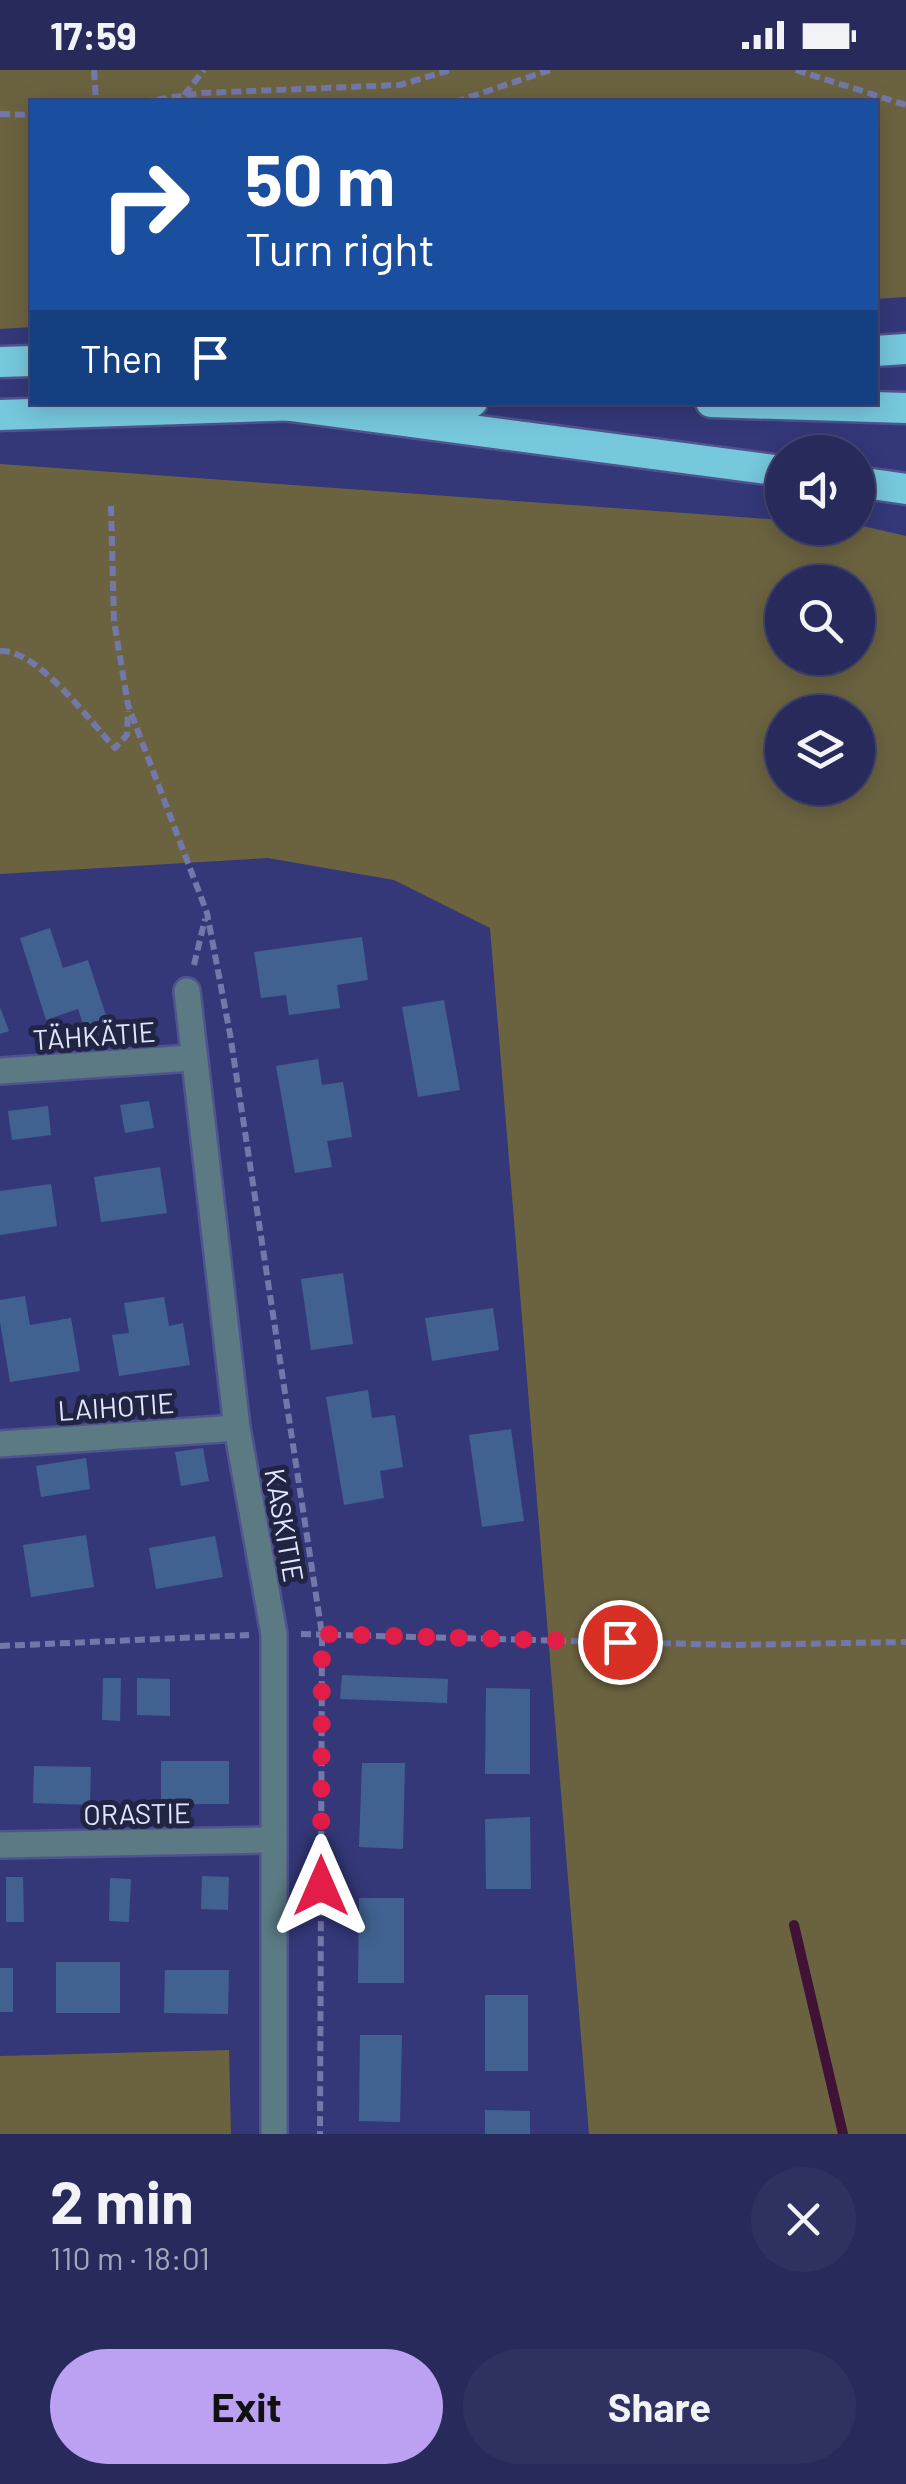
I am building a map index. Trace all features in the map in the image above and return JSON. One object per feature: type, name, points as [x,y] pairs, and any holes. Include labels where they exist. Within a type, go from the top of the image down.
[{"type":"highway","points":[[878,351],[906,351]]},
{"type":"highway","points":[[0,362],[30,360]]},
{"type":"highway","points":[[0,416],[284,405],[765,469]]},
{"type":"highway","points":[[808,405],[906,408]]},
{"type":"highway","points":[[875,484],[906,489]]},
{"type":"street","name":"KASKITIE","points":[[187,990],[237,1428],[274,1634],[274,2134]]},
{"type":"street","name":"TÄHKÄTIE","points":[[0,1071],[192,1058]]},
{"type":"street","name":"LAIHOTIE","points":[[0,1444],[237,1428]]},
{"type":"street","name":"ORASTIE","points":[[0,1845],[274,1840]]},
{"type":"path","points":[[94,70],[96,100]]},
{"type":"path","points":[[184,95],[204,70]]},
{"type":"path","points":[[154,100],[184,95],[400,85],[450,70]]},
{"type":"path","points":[[461,100],[550,70]]},
{"type":"path","points":[[796,70],[906,105]]},
{"type":"path","points":[[0,114],[30,116]]},
{"type":"path","points":[[110,506],[114,621],[128,705],[207,912],[230,1034],[322,1634],[320,2134]]},
{"type":"path","points":[[0,650],[12,650],[64,688],[114,748],[126,735],[128,705]]},
{"type":"path","points":[[187,990],[207,912]]},
{"type":"path","points":[[0,1646],[274,1634],[731,1646],[906,1642]]},
{"type":"shaded area","points":[[0,70],[906,70],[906,297],[878,299],[878,100],[30,100],[30,327],[0,329]]},
{"type":"shaded area","points":[[0,464],[765,519],[765,545],[875,545],[875,529],[906,536],[906,2134],[589,2134],[490,928],[394,880],[268,858],[0,874]]},
{"type":"shaded area","points":[[229,2050],[231,2134],[0,2134],[0,2056]]},
{"type":"building","points":[[50,928],[63,968],[88,960],[110,1028],[87,1036],[78,1009],[46,1020],[20,938]]},
{"type":"building","points":[[362,937],[368,980],[337,985],[340,1008],[289,1015],[286,995],[261,998],[254,952]]},
{"type":"building","points":[[444,1000],[460,1090],[418,1097],[402,1007]]},
{"type":"building","points":[[0,1007],[9,1031],[0,1034]]},
{"type":"building","points":[[318,1059],[322,1085],[343,1082],[352,1137],[327,1141],[332,1167],[295,1173],[276,1066]]},
{"type":"building","points":[[149,1101],[154,1128],[125,1133],[120,1105]]},
{"type":"building","points":[[48,1106],[51,1135],[12,1140],[8,1111]]},
{"type":"building","points":[[160,1167],[167,1213],[101,1222],[94,1177]]},
{"type":"building","points":[[51,1184],[57,1226],[0,1235],[0,1191]]},
{"type":"building","points":[[343,1273],[353,1344],[311,1350],[301,1279]]},
{"type":"building","points":[[25,1296],[30,1325],[71,1318],[80,1371],[10,1382],[0,1300]]},
{"type":"building","points":[[164,1297],[169,1326],[183,1323],[190,1365],[119,1376],[112,1335],[129,1333],[124,1303]]},
{"type":"building","points":[[493,1308],[499,1350],[432,1361],[425,1318]]},
{"type":"building","points":[[368,1390],[372,1418],[395,1415],[403,1467],[380,1471],[384,1498],[344,1505],[326,1397]]},
{"type":"building","points":[[511,1429],[524,1521],[482,1527],[469,1435]]},
{"type":"building","points":[[203,1448],[209,1481],[181,1486],[175,1452]]},
{"type":"building","points":[[86,1458],[90,1489],[41,1497],[36,1466]]},
{"type":"building","points":[[86,1535],[94,1587],[31,1597],[23,1545]]},
{"type":"building","points":[[215,1536],[223,1577],[156,1589],[149,1548]]},
{"type":"building","points":[[342,1675],[448,1679],[447,1703],[340,1699]]},
{"type":"building","points":[[103,1678],[121,1678],[120,1721],[102,1720]]},
{"type":"building","points":[[137,1678],[170,1679],[170,1716],[137,1715]]},
{"type":"building","points":[[486,1688],[530,1689],[530,1774],[485,1774]]},
{"type":"building","points":[[161,1761],[229,1761],[229,1804],[161,1804]]},
{"type":"building","points":[[362,1763],[405,1763],[403,1849],[359,1847]]},
{"type":"building","points":[[34,1766],[91,1767],[90,1805],[33,1803]]},
{"type":"building","points":[[530,1817],[531,1889],[486,1889],[485,1819]]},
{"type":"building","points":[[202,1876],[229,1877],[228,1910],[201,1909]]},
{"type":"building","points":[[6,1877],[23,1877],[24,1922],[6,1922]]},
{"type":"building","points":[[110,1878],[131,1879],[129,1922],[109,1921]]},
{"type":"building","points":[[359,1898],[404,1898],[404,1983],[358,1983]]},
{"type":"building","points":[[56,1962],[120,1962],[120,2013],[56,2013]]},
{"type":"building","points":[[0,1968],[13,1968],[13,2012],[0,2012]]},
{"type":"building","points":[[165,1970],[229,1970],[228,2014],[164,2013]]},
{"type":"building","points":[[485,1995],[528,1995],[528,2071],[485,2071]]},
{"type":"building","points":[[360,2035],[402,2035],[400,2122],[359,2121]]},
{"type":"building","points":[[485,2110],[530,2111],[530,2134],[485,2134]]},
{"type":"waterway","points":[[794,1925],[843,2134]]},
{"type":"route","points":[[321,1886],[322,1634],[620,1642]]}]
